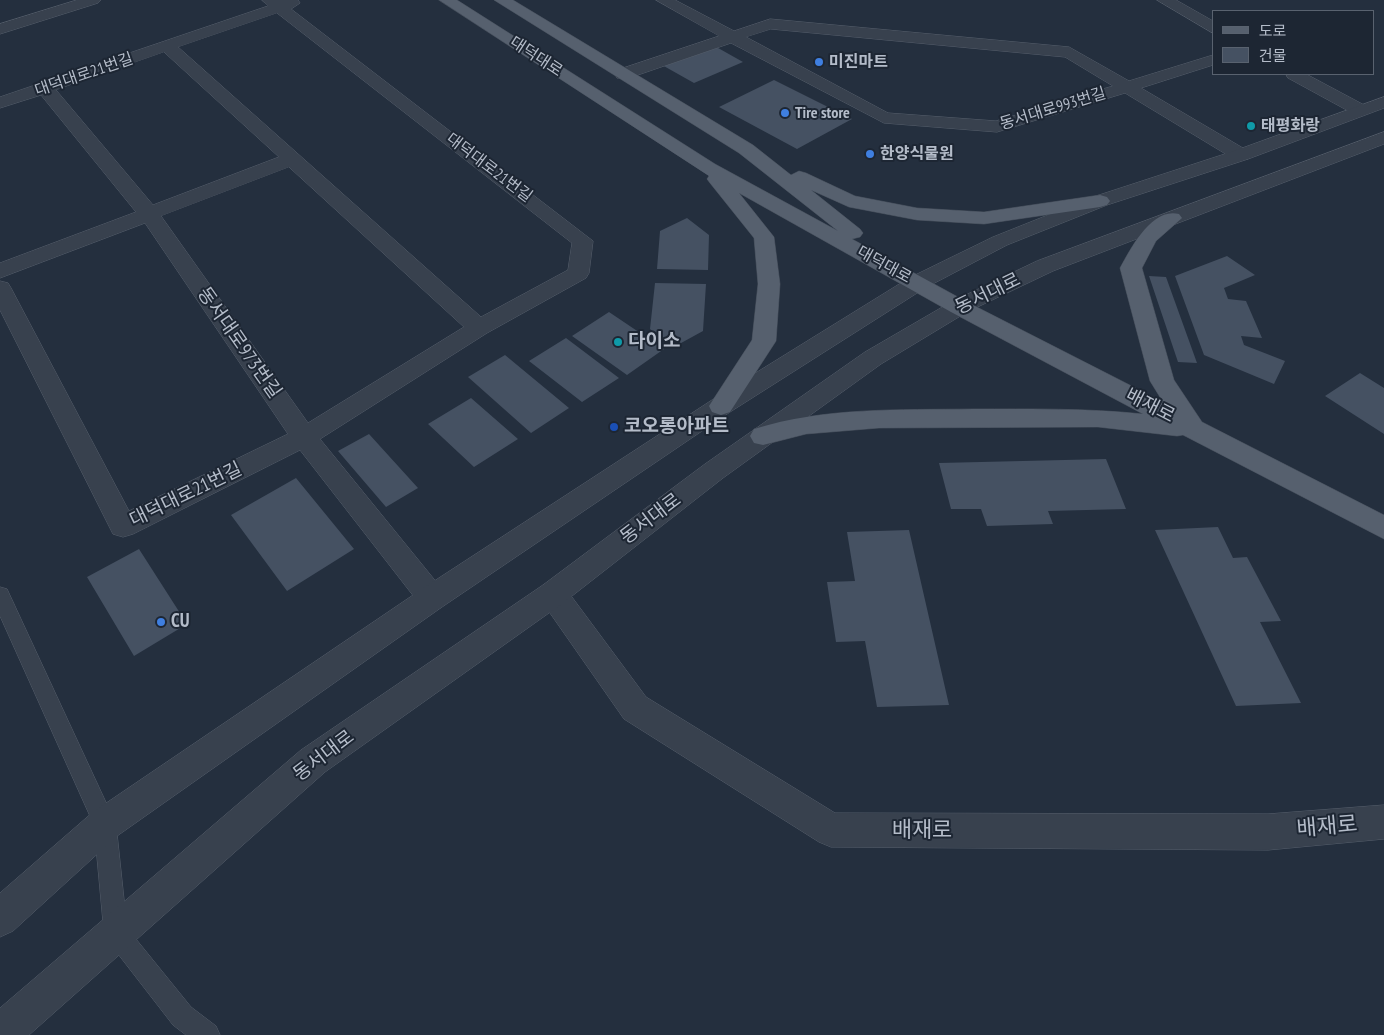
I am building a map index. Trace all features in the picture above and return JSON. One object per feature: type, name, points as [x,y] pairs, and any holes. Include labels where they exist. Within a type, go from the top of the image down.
[{"type":"main road","name":"대덕대로","points":[[447,0],[708,168],[917,283]]},
{"type":"main road","name":"대덕대로","points":[[502,0],[746,149],[917,283]]},
{"type":"main road","points":[[746,149],[849,201],[918,214],[984,218],[1100,202]]},
{"type":"main road","points":[[708,168],[764,237],[769,284],[764,341],[721,406]]},
{"type":"main road","points":[[1172,218],[1147,238],[1131,268],[1162,380],[1194,429]]},
{"type":"main road","name":"배재로","points":[[917,283],[959,307],[1384,528]]},
{"type":"main road","points":[[763,436],[806,425],[879,418],[1098,418],[1194,429]]},
{"type":"street","points":[[0,29],[93,0]]},
{"type":"street","name":"대덕대로21번길","points":[[0,103],[167,46],[274,4],[300,0]]},
{"type":"street","name":"동서대로993번길","points":[[664,0],[884,118],[997,127],[1126,86]]},
{"type":"street","points":[[1165,0],[1212,27]]},
{"type":"street","name":"대덕대로21번길","points":[[0,288],[123,526],[304,437],[479,328],[578,273],[584,241],[274,4]]},
{"type":"street","name":"동서대로993번길","points":[[623,74],[770,24],[1069,52],[1241,155]]},
{"type":"street","points":[[167,46],[479,328]]},
{"type":"street","points":[[1126,86],[1212,60]]},
{"type":"street","points":[[1296,75],[1360,110]]},
{"type":"street","name":"동서대로973번길","points":[[46,88],[149,214],[304,437],[432,598]]},
{"type":"street","points":[[0,918],[105,824],[432,598],[721,406],[917,283],[1000,241],[1100,202],[1241,155],[1384,102]]},
{"type":"street","name":"동서대로","points":[[0,1034],[313,761],[553,594],[763,436],[873,358],[959,307],[1045,266],[1384,138]]},
{"type":"street","points":[[0,271],[292,159]]},
{"type":"street","name":"배재로","points":[[553,594],[635,708],[831,830],[1268,832],[1384,822]]},
{"type":"lane","points":[[0,595],[105,824],[116,933],[182,1016],[206,1035]]},
{"type":"building","points":[[711,44],[743,62],[694,83],[662,65]]},
{"type":"building","name":"Tire store","points":[[774,80],[852,119],[797,149],[719,107]]},
{"type":"building","points":[[687,218],[709,235],[708,270],[657,269],[660,231]]},
{"type":"building","points":[[1227,256],[1255,275],[1224,288],[1228,299],[1246,301],[1262,338],[1241,336],[1244,345],[1285,361],[1274,384],[1204,355],[1175,276]]},
{"type":"building","points":[[1149,276],[1166,277],[1197,363],[1178,362]]},
{"type":"building","points":[[655,283],[706,284],[703,331],[672,348],[650,329]]},
{"type":"building","name":"다이소","points":[[609,312],[664,349],[627,375],[572,336]]},
{"type":"building","points":[[566,338],[619,378],[582,402],[529,361]]},
{"type":"building","points":[[505,355],[569,408],[531,433],[468,377]]},
{"type":"building","points":[[1360,373],[1384,388],[1384,434],[1325,396]]},
{"type":"building","points":[[471,398],[518,439],[474,467],[428,424]]},
{"type":"building","points":[[369,434],[418,488],[386,507],[338,451]]},
{"type":"building","points":[[1106,459],[1126,509],[1048,511],[1053,524],[987,526],[981,509],[951,509],[939,463]]},
{"type":"building","points":[[296,478],[354,549],[287,591],[231,515]]},
{"type":"building","points":[[1218,527],[1233,558],[1247,557],[1281,621],[1260,622],[1301,703],[1236,706],[1155,530]]},
{"type":"building","points":[[909,530],[949,705],[877,707],[865,641],[836,642],[827,582],[855,581],[847,532]]},
{"type":"building","points":[[139,549],[187,624],[134,656],[87,577]]},
{"type":"place","name":"미진마트","points":[[819,62]]},
{"type":"place","name":"Tire store","points":[[785,113]]},
{"type":"place","name":"태평화랑","points":[[1251,126]]},
{"type":"place","name":"한양식물원","points":[[870,154]]},
{"type":"place","name":"다이소","points":[[618,342]]},
{"type":"place","name":"코오롱아파트","points":[[614,427]]},
{"type":"place","name":"CU","points":[[161,622]]}]
